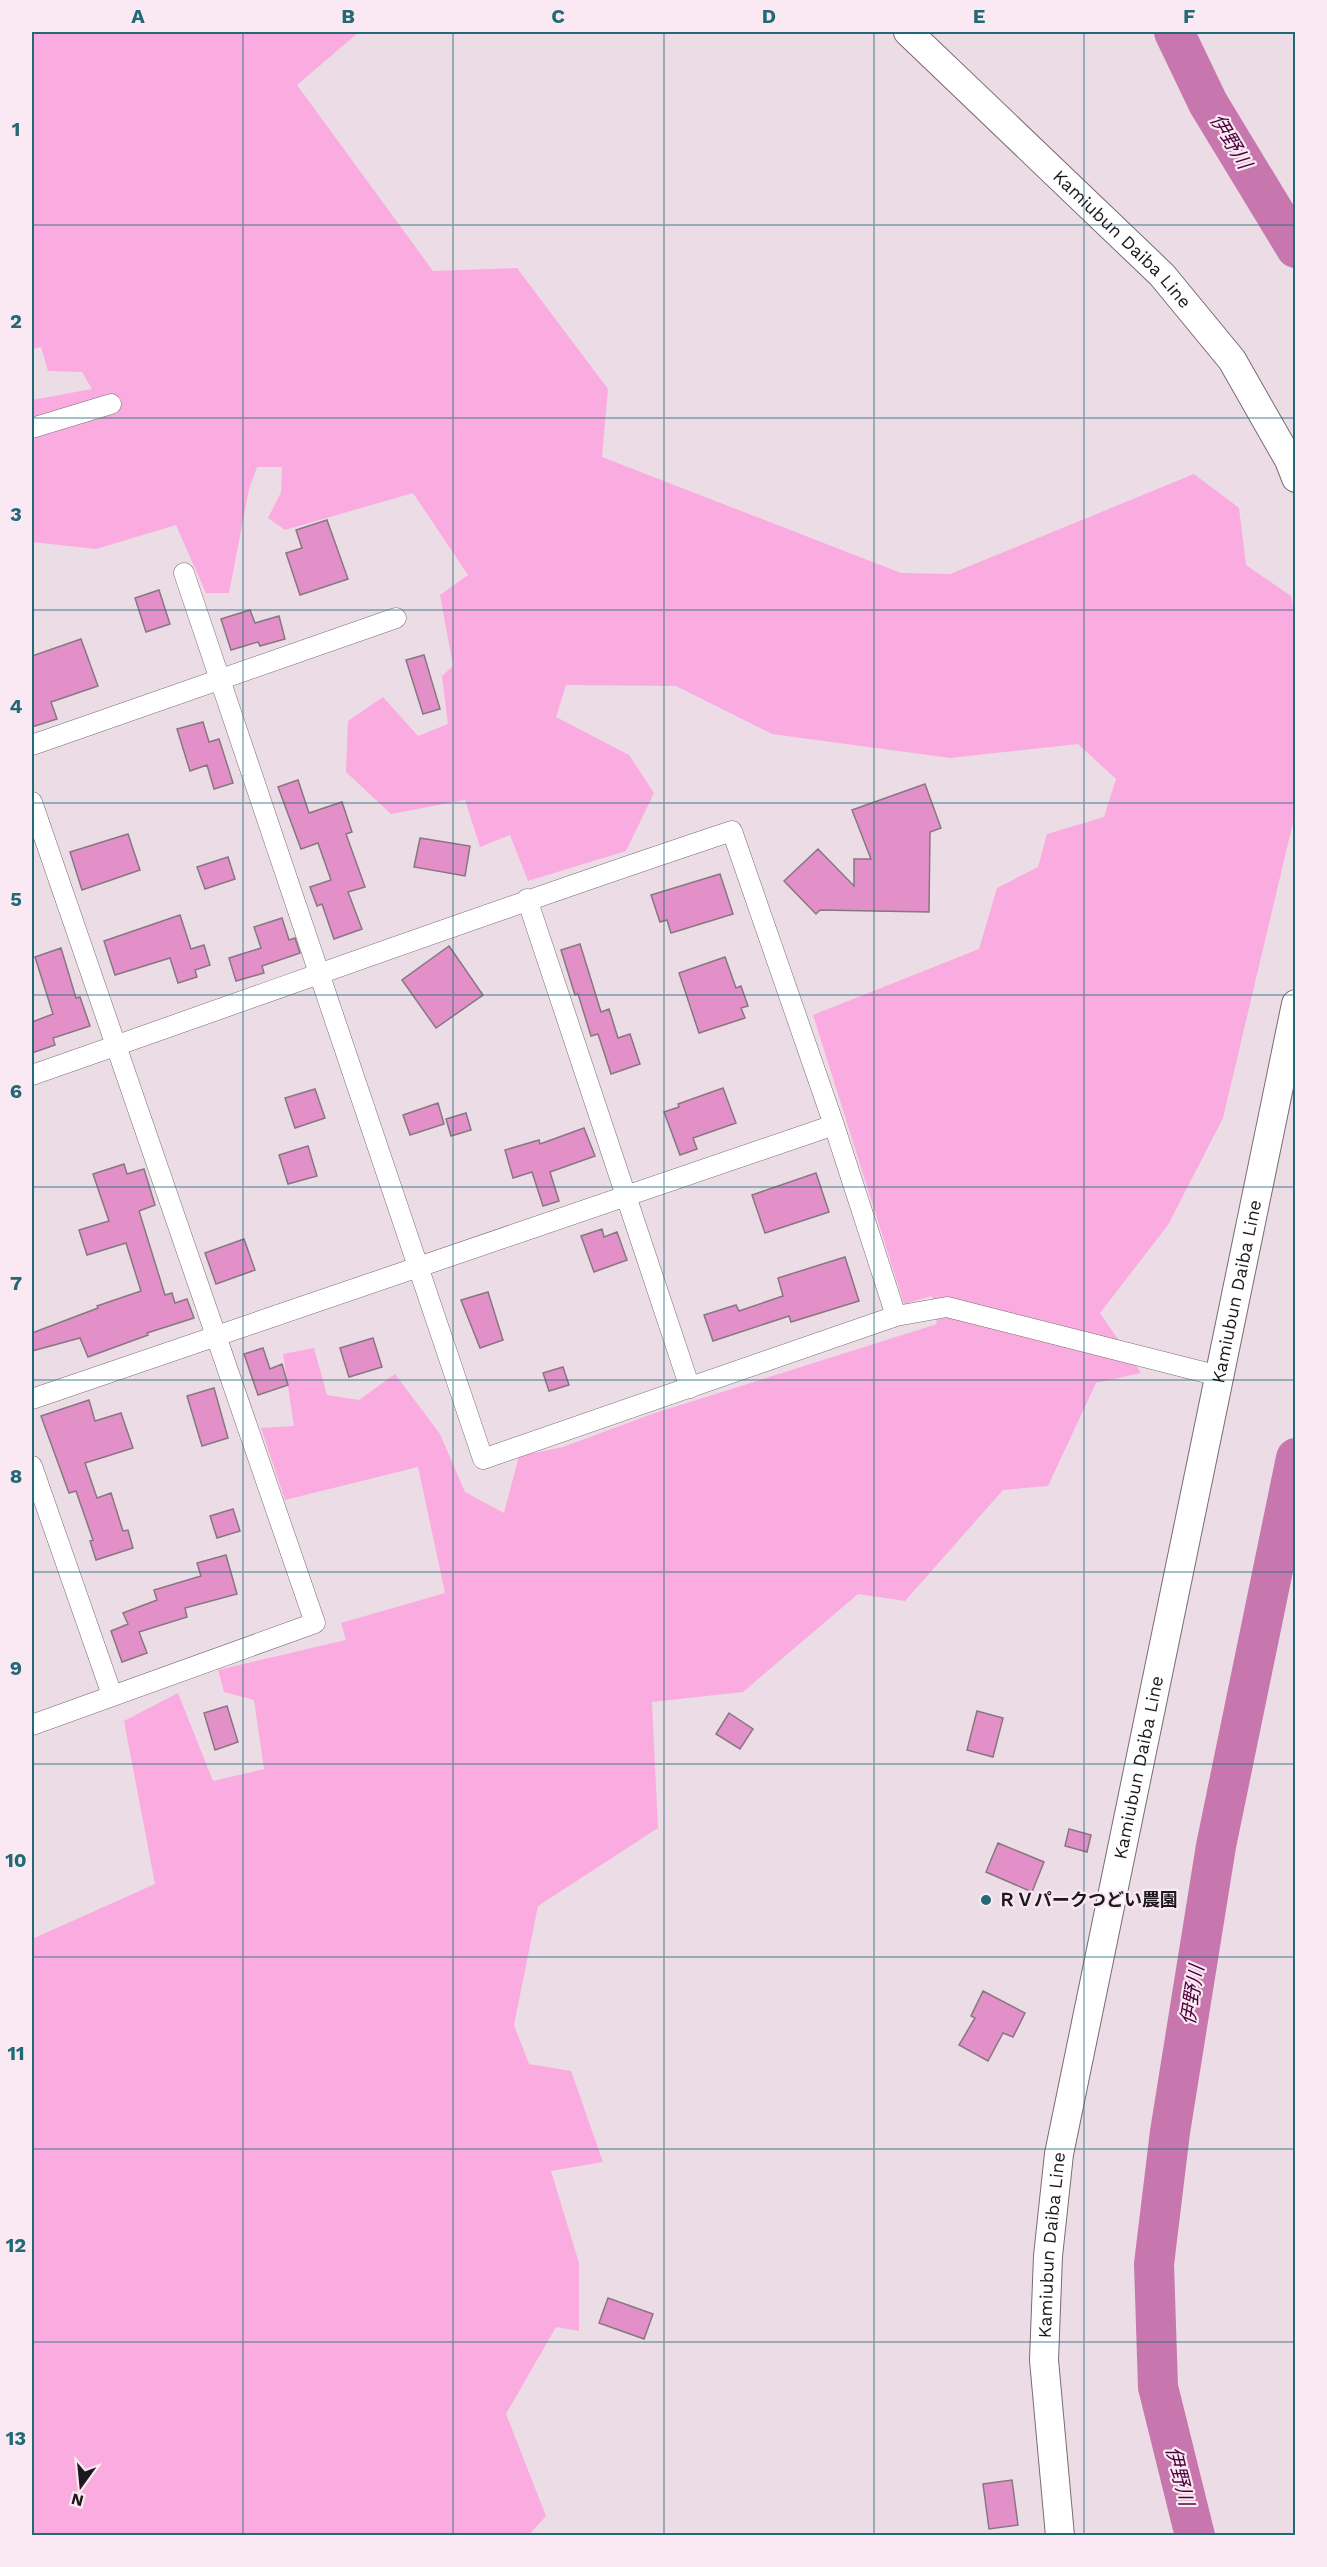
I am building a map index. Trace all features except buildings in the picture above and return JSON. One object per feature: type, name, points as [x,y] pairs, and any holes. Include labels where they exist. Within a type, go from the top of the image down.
[{"type":"main road","name":"Kamiubun Daiba Line","points":[[908,32],[1162,275],[1232,360],[1289,460],[1296,478]]},
{"type":"main road","name":"Kamiubun Daiba Line","points":[[1060,2535],[1044,2360],[1048,2256],[1059,2154],[1296,1004]]},
{"type":"street","points":[[32,428],[111,404]]},
{"type":"street","points":[[184,573],[483,1459],[896,1316],[947,1307],[1219,1376]]},
{"type":"street","points":[[32,745],[396,618]]},
{"type":"street","points":[[32,802],[114,1046],[315,1623],[32,1725]]},
{"type":"street","points":[[32,1075],[319,975],[527,899],[732,831],[834,1125],[896,1316]]},
{"type":"street","points":[[527,899],[690,1388]]},
{"type":"street","points":[[32,1399],[834,1125]]},
{"type":"street","points":[[32,1466],[112,1695]]},
{"type":"shaded area","points":[[32,32],[359,32],[297,85],[433,271],[517,268],[608,389],[602,457],[901,573],[950,574],[1194,474],[1239,508],[1246,565],[1291,596],[1295,612],[1295,814],[1223,1118],[1168,1225],[1100,1313],[1141,1373],[1096,1383],[1048,1486],[1003,1490],[905,1601],[858,1594],[743,1692],[652,1702],[658,1828],[538,1906],[514,2025],[529,2064],[571,2071],[603,2162],[551,2171],[579,2263],[579,2331],[556,2327],[506,2414],[546,2516],[529,2535],[32,2535],[32,1939],[155,1884],[124,1721],[178,1693],[213,1781],[264,1769],[254,1700],[224,1692],[218,1670],[346,1640],[341,1623],[445,1593],[418,1467],[285,1500],[261,1428],[294,1426],[283,1354],[314,1348],[327,1395],[359,1400],[395,1374],[440,1434],[465,1492],[504,1513],[519,1456],[563,1447],[652,1414],[937,1324],[932,1296],[904,1304],[813,1015],[979,949],[997,888],[1038,867],[1047,834],[1104,817],[1116,779],[1078,744],[950,758],[772,734],[676,686],[566,685],[556,717],[629,755],[654,793],[626,851],[528,881],[510,835],[480,847],[465,800],[391,814],[346,772],[348,721],[383,697],[418,736],[448,724],[442,676],[453,666],[440,595],[468,575],[413,493],[285,530],[268,518],[281,492],[282,467],[257,467],[249,489],[229,593],[206,593],[176,525],[96,549],[32,542],[32,400],[92,389],[82,372],[48,371],[41,347],[32,349]]},
{"type":"waterway","name":"伊野川","points":[[1174,32],[1208,103],[1296,248]]},
{"type":"waterway","name":"伊野川","points":[[1195,2536],[1158,2387],[1154,2264],[1170,2132],[1216,1846],[1296,1458]]},
{"type":"place","name":"ＲＶパークつどい農園","points":[[986,1900]]}]
